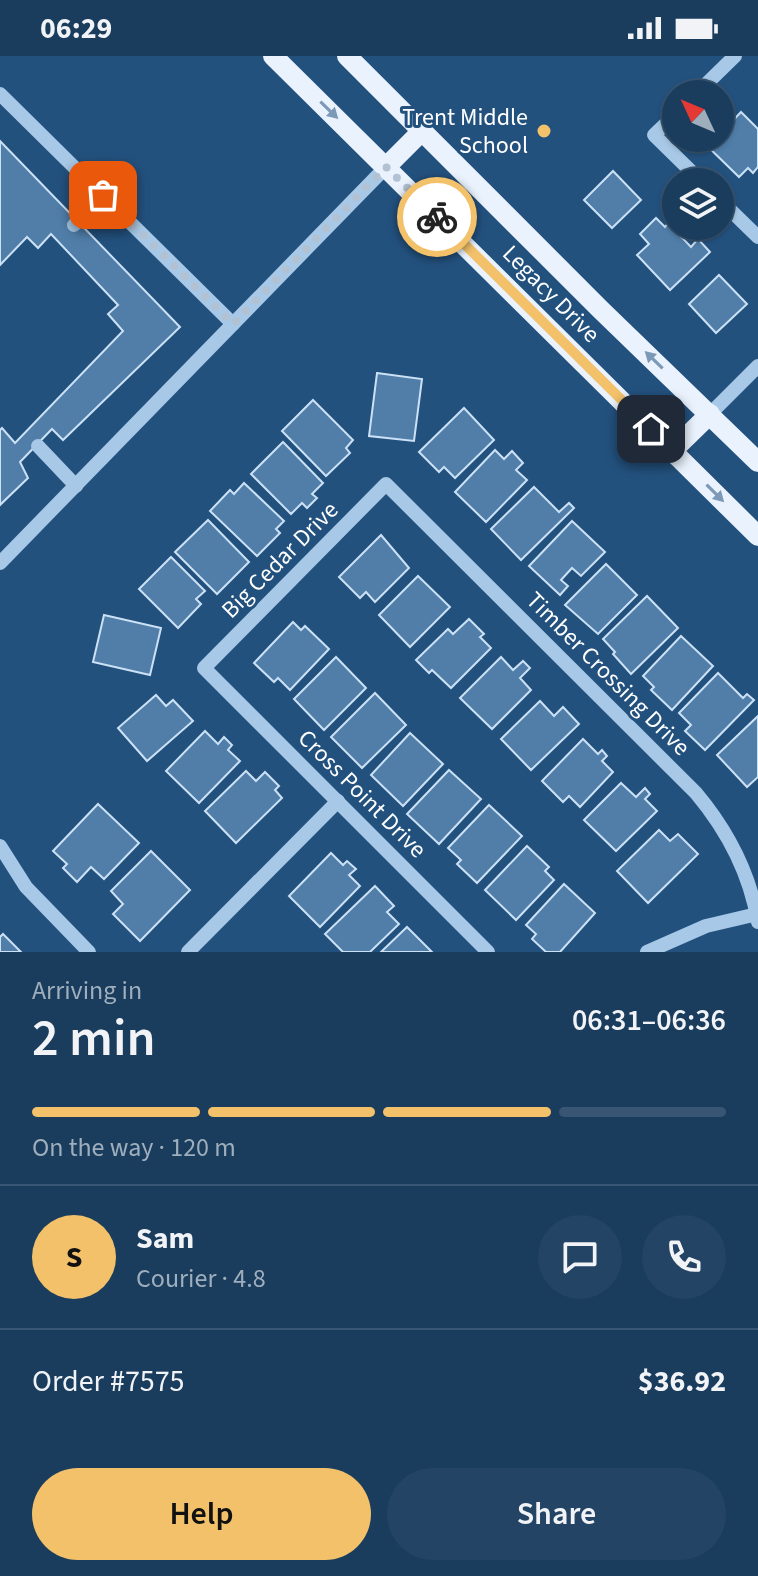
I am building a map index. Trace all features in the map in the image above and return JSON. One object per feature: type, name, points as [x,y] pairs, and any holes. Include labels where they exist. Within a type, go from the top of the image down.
[{"type":"main road","name":"Legacy Drive","points":[[273,56],[758,536]]},
{"type":"main road","name":"Legacy Drive","points":[[347,56],[758,462]]},
{"type":"main road","points":[[386,167],[422,131]]},
{"type":"main road","points":[[672,451],[710,414]]},
{"type":"street","points":[[708,80],[725,60]]},
{"type":"street","points":[[0,94],[233,324]]},
{"type":"street","points":[[662,127],[654,135],[662,143]]},
{"type":"street","points":[[671,152],[688,168]]},
{"type":"street","points":[[0,563],[386,167]]},
{"type":"street","points":[[74,225],[103,195]]},
{"type":"street","points":[[734,214],[758,237]]},
{"type":"street","points":[[710,414],[758,366]]},
{"type":"street","points":[[38,446],[76,486]]},
{"type":"street","name":"Big Cedar Drive","points":[[204,668],[386,484]]},
{"type":"street","name":"Timber Crossing Drive","points":[[386,484],[696,793],[737,855],[757,918]]},
{"type":"street","name":"Cross Point Drive","points":[[204,668],[488,952]]},
{"type":"street","points":[[188,952],[338,801]]},
{"type":"street","points":[[0,846],[26,887],[89,952]]},
{"type":"street","points":[[647,952],[706,926],[757,918]]},
{"type":"building","points":[[741,112],[758,129],[758,167],[753,173],[748,168],[739,177],[734,168],[730,168],[713,152],[734,152],[734,119]]},
{"type":"building","points":[[0,141],[180,327],[63,440],[52,429],[20,462],[28,478],[0,505],[0,430],[2,428],[15,443],[123,331],[108,314],[118,305],[51,234],[38,248],[27,237],[0,265]]},
{"type":"building","points":[[613,171],[641,200],[612,228],[584,200]]},
{"type":"building","points":[[656,218],[662,224],[662,240],[684,240],[691,247],[699,240],[710,252],[670,290],[637,255],[649,244],[640,234]]},
{"type":"building","points":[[719,275],[747,304],[716,333],[689,304]]},
{"type":"building","points":[[377,373],[422,379],[414,441],[369,436]]},
{"type":"building","points":[[313,400],[353,440],[346,448],[350,453],[326,476],[282,431]]},
{"type":"building","points":[[464,408],[494,440],[455,478],[444,467],[439,472],[419,452]]},
{"type":"building","points":[[283,442],[323,483],[312,494],[317,498],[307,508],[302,503],[291,514],[251,474]]},
{"type":"building","points":[[495,450],[504,459],[512,451],[523,463],[516,470],[527,480],[486,522],[455,492]]},
{"type":"building","points":[[244,483],[284,521],[276,529],[280,533],[257,556],[210,511],[230,490],[234,494]]},
{"type":"building","points":[[534,487],[559,512],[569,503],[574,508],[521,560],[491,529]]},
{"type":"building","points":[[208,520],[249,562],[217,594],[175,552]]},
{"type":"building","points":[[572,521],[605,552],[581,576],[572,568],[561,580],[568,586],[560,595],[529,566]]},
{"type":"building","points":[[381,535],[409,568],[375,602],[366,592],[360,598],[339,577]]},
{"type":"building","points":[[171,557],[205,591],[196,599],[201,604],[178,628],[139,589]]},
{"type":"building","points":[[606,564],[637,595],[598,634],[565,605]]},
{"type":"building","points":[[418,576],[450,607],[410,647],[379,615]]},
{"type":"building","points":[[647,596],[678,628],[631,674],[603,639]]},
{"type":"building","points":[[104,615],[161,628],[150,675],[93,662]]},
{"type":"building","points":[[469,619],[484,634],[480,637],[491,648],[451,688],[416,660],[448,629],[453,634]]},
{"type":"building","points":[[293,622],[301,630],[305,626],[329,649],[290,690],[278,678],[274,682],[254,663]]},
{"type":"building","points":[[681,636],[713,666],[672,710],[651,690],[654,687],[643,676]]},
{"type":"building","points":[[336,657],[366,688],[324,730],[294,699]]},
{"type":"building","points":[[501,657],[513,670],[523,661],[530,668],[520,678],[531,690],[492,729],[460,698]]},
{"type":"building","points":[[718,673],[743,698],[747,694],[754,700],[705,750],[685,731],[691,725],[679,713]]},
{"type":"building","points":[[375,693],[406,725],[362,768],[331,737]]},
{"type":"building","points":[[156,695],[166,706],[173,700],[193,721],[147,761],[118,728]]},
{"type":"building","points":[[540,701],[554,716],[563,707],[579,724],[531,770],[501,739]]},
{"type":"building","points":[[758,716],[758,777],[747,787],[717,755]]},
{"type":"building","points":[[205,731],[218,744],[224,737],[232,745],[228,750],[240,761],[199,803],[166,771]]},
{"type":"building","points":[[410,733],[443,764],[403,806],[371,775]]},
{"type":"building","points":[[583,739],[598,754],[602,750],[607,756],[602,761],[613,772],[580,807],[569,796],[563,802],[542,781]]},
{"type":"building","points":[[449,770],[481,799],[439,844],[407,814]]},
{"type":"building","points":[[246,771],[256,781],[265,772],[279,786],[275,790],[282,798],[236,843],[205,811]]},
{"type":"building","points":[[621,783],[636,797],[645,788],[650,794],[645,799],[657,811],[616,851],[584,820]]},
{"type":"building","points":[[98,804],[139,843],[104,879],[91,867],[77,882],[63,868],[67,864],[53,851]]},
{"type":"building","points":[[489,805],[522,836],[477,883],[457,864],[461,860],[448,848]]},
{"type":"building","points":[[659,830],[670,841],[678,834],[698,854],[648,903],[617,871]]},
{"type":"building","points":[[527,846],[549,867],[545,871],[554,880],[516,920],[485,890]]},
{"type":"building","points":[[151,851],[190,890],[140,941],[113,914],[123,904],[111,891]]},
{"type":"building","points":[[331,853],[343,865],[347,861],[356,869],[349,875],[360,886],[320,927],[289,896]]},
{"type":"building","points":[[564,884],[595,913],[560,952],[546,952],[532,939],[536,934],[526,925]]},
{"type":"building","points":[[375,886],[394,906],[387,912],[399,924],[370,952],[343,952],[325,934]]},
{"type":"building","points":[[407,927],[432,952],[381,952]]},
{"type":"building","points":[[3,934],[21,952],[0,952],[0,937]]},
{"type":"way so far","points":[[103,195],[233,324],[386,167],[437,217]]},
{"type":"place","name":"Trent Middle School","points":[[544,131]]},
{"type":"route","points":[[437,217],[651,429]]}]
